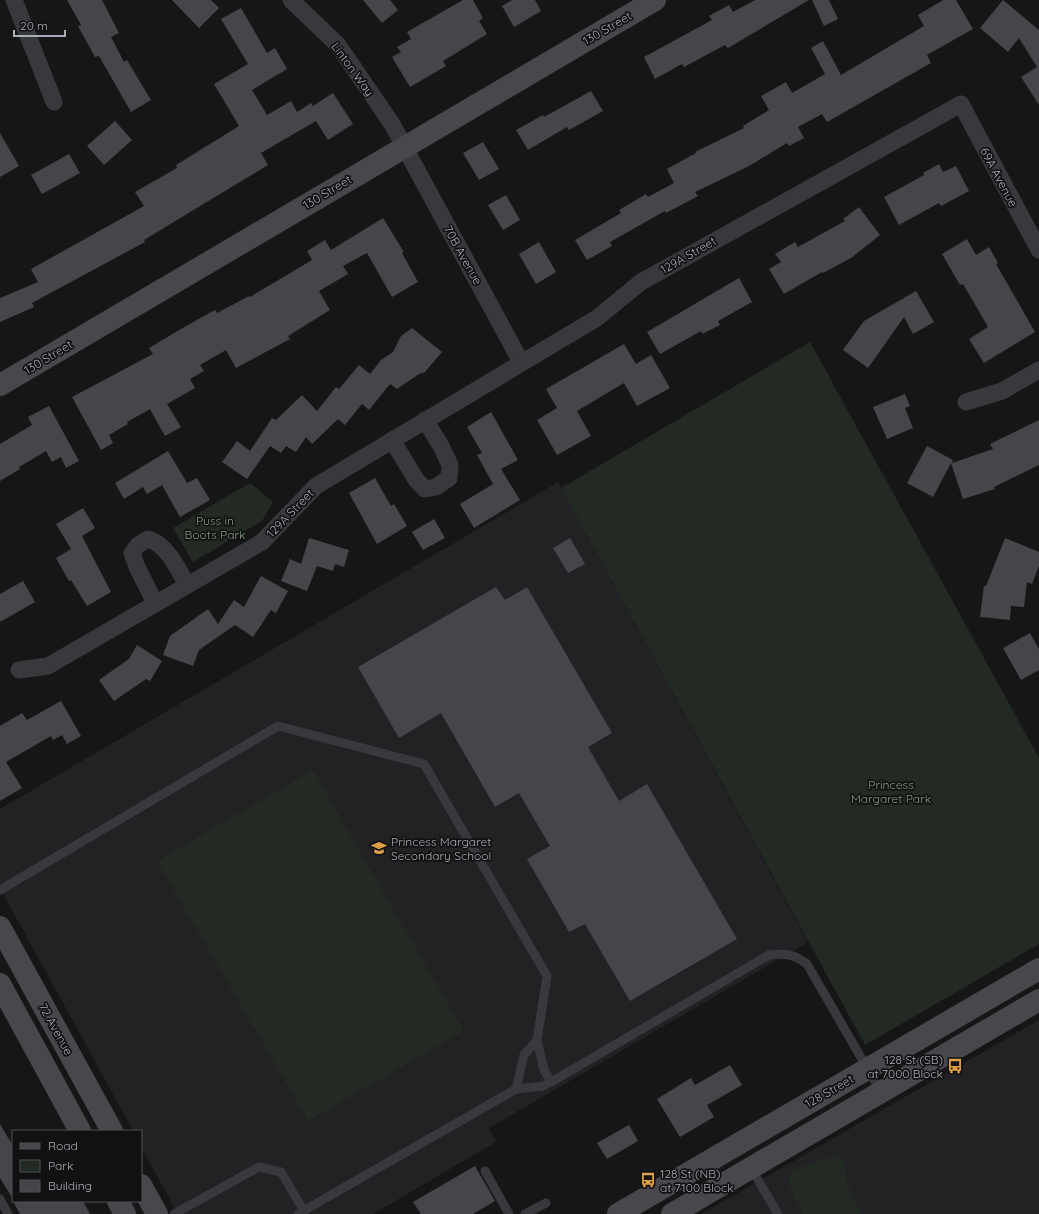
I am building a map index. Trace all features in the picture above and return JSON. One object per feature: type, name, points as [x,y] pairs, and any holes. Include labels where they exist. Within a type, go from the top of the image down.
[{"type":"main road","name":"130 Street","points":[[0,385],[655,0]]},
{"type":"main road","name":"72 Avenue","points":[[0,927],[111,1130]]},
{"type":"main road","name":"128 Street","points":[[618,1214],[1039,969]]},
{"type":"main road","points":[[0,984],[79,1130]]},
{"type":"main road","points":[[672,1214],[1039,1000]]},
{"type":"main road","points":[[142,1187],[157,1214]]},
{"type":"main road","points":[[119,1202],[126,1214]]},
{"type":"street","points":[[14,0],[14,5],[54,102]]},
{"type":"street","name":"Linton Way","points":[[291,0],[338,45],[392,124],[405,147]]},
{"type":"street","name":"69A Avenue","points":[[961,104],[1039,250]]},
{"type":"street","name":"129A Street","points":[[19,670],[48,666],[262,542],[316,486],[521,362],[597,318],[641,282],[961,104]]},
{"type":"street","name":"70B Avenue","points":[[405,147],[521,362]]},
{"type":"street","points":[[966,402],[1002,391],[1039,370]]},
{"type":"street","points":[[392,440],[417,481],[425,489],[436,487],[449,478],[450,465],[441,446],[425,420]]},
{"type":"street","points":[[155,603],[137,567],[132,553],[138,545],[148,540],[156,541],[177,568],[187,585]]},
{"type":"lane","points":[[0,890],[278,726],[424,764],[547,976],[536,1040],[544,1070],[551,1082]]},
{"type":"lane","points":[[174,1214],[259,1167],[281,1172],[301,1212],[516,1089],[543,1086],[551,1082],[769,955],[788,953],[797,956],[807,964],[881,1092]]},
{"type":"lane","points":[[516,1089],[524,1055],[536,1040]]},
{"type":"lane","points":[[751,1168],[778,1214]]},
{"type":"lane","points":[[485,1171],[509,1214]]},
{"type":"lane","points":[[0,1200],[8,1214]]},
{"type":"lane","points":[[525,1214],[546,1203]]},
{"type":"shaded area","name":"Princess Margaret Secondary School","points":[[558,482],[808,942],[489,1128],[496,1142],[373,1214],[178,1214],[142,1149],[142,1130],[132,1130],[0,888],[0,809]]},
{"type":"shaded area","points":[[1039,1020],[1039,1214],[701,1214],[759,1181]]},
{"type":"green space","name":"Princess Margaret Park","points":[[810,342],[1039,758],[1039,944],[865,1045],[561,488]]},
{"type":"green space","name":"Puss in Boots Park","points":[[250,483],[273,502],[262,521],[193,562],[173,528]]},
{"type":"green space","points":[[313,770],[464,1031],[308,1121],[157,861]]},
{"type":"green space","points":[[835,1155],[843,1162],[849,1188],[861,1214],[803,1214],[788,1185],[791,1171]]},
{"type":"building","points":[[67,0],[102,0],[119,33],[111,37],[124,62],[127,60],[151,100],[131,112],[99,56],[95,57],[78,26],[81,25]]},
{"type":"building","points":[[172,0],[211,0],[219,8],[199,28]]},
{"type":"building","points":[[363,0],[390,0],[398,10],[382,23]]},
{"type":"building","points":[[463,0],[473,0],[483,18],[479,21],[487,34],[443,61],[446,66],[410,87],[392,57],[401,52],[397,47],[411,39],[407,32]]},
{"type":"building","points":[[512,0],[535,0],[541,11],[514,27],[502,6]]},
{"type":"building","points":[[755,0],[809,0],[728,48],[725,45],[684,67],[682,64],[655,79],[644,57],[712,20],[709,16],[729,5],[733,12]]},
{"type":"building","points":[[812,0],[829,0],[838,19],[824,26]]},
{"type":"building","points":[[943,0],[956,0],[973,29],[927,55],[931,63],[827,122],[822,114],[798,127],[804,138],[789,146],[787,143],[749,166],[695,192],[698,196],[666,213],[665,211],[610,242],[612,246],[587,260],[575,240],[621,213],[619,210],[646,194],[648,197],[674,183],[667,169],[696,153],[695,152],[744,128],[743,126],[769,110],[761,96],[786,82],[792,93],[825,74],[811,48],[823,41],[841,75],[924,26],[918,15]]},
{"type":"building","points":[[1003,0],[1039,30],[1039,105],[1021,77],[1037,67],[1019,38],[1008,52],[980,28]]},
{"type":"building","points":[[241,8],[267,53],[275,48],[287,69],[252,90],[267,115],[291,101],[297,112],[311,103],[313,106],[333,93],[353,124],[328,140],[316,121],[261,153],[268,165],[144,240],[145,242],[32,303],[34,307],[0,322],[0,298],[38,282],[31,269],[144,206],[135,192],[177,168],[176,165],[239,126],[214,84],[248,64],[221,19]]},
{"type":"building","points":[[591,91],[603,111],[569,130],[567,127],[528,150],[516,130],[543,115],[544,117]]},
{"type":"building","points":[[115,121],[132,140],[104,165],[87,146]]},
{"type":"building","points":[[0,133],[19,166],[0,177]]},
{"type":"building","points":[[483,142],[499,169],[479,180],[463,153]]},
{"type":"building","points":[[69,154],[80,173],[42,194],[31,175]]},
{"type":"building","points":[[939,164],[943,172],[956,166],[969,191],[941,206],[939,203],[899,225],[884,197],[924,175],[923,173]]},
{"type":"building","points":[[506,195],[520,220],[503,230],[488,205]]},
{"type":"building","points":[[859,207],[880,235],[851,258],[823,273],[822,272],[784,294],[769,269],[781,262],[775,254],[795,242],[798,247],[845,221],[843,219]]},
{"type":"building","points":[[383,218],[404,252],[402,253],[418,282],[392,297],[367,253],[343,266],[348,274],[319,291],[330,310],[288,336],[290,339],[236,368],[226,350],[200,365],[204,371],[190,379],[195,388],[167,404],[181,427],[165,436],[150,409],[127,422],[128,424],[109,435],[113,443],[101,450],[72,397],[153,354],[149,348],[179,330],[215,310],[217,313],[249,296],[250,297],[312,260],[307,251],[325,240],[331,250]]},
{"type":"building","points":[[967,239],[976,255],[989,247],[998,263],[996,264],[1035,332],[984,363],[969,339],[988,327],[963,284],[960,285],[942,254]]},
{"type":"building","points":[[539,242],[556,272],[536,284],[519,254]]},
{"type":"building","points":[[739,278],[752,302],[718,321],[720,325],[702,334],[701,331],[660,354],[647,332]]},
{"type":"building","points":[[916,291],[934,322],[913,334],[904,317],[868,368],[843,350],[864,321]]},
{"type":"building","points":[[412,328],[442,352],[425,372],[419,374],[397,389],[390,384],[369,410],[362,404],[345,425],[338,419],[312,444],[306,437],[296,452],[286,446],[281,453],[270,446],[247,479],[222,462],[237,441],[250,451],[272,418],[276,420],[302,395],[317,411],[336,387],[339,389],[359,365],[370,374],[381,360],[393,352],[401,336]]},
{"type":"building","points":[[624,344],[636,364],[651,355],[670,388],[637,406],[624,383],[577,411],[591,436],[557,455],[537,420],[557,408],[546,389]]},
{"type":"building","points":[[905,394],[910,406],[905,408],[913,428],[887,439],[873,407]]},
{"type":"building","points":[[49,406],[79,461],[66,468],[61,457],[52,462],[46,451],[19,467],[20,469],[0,481],[0,444],[32,425],[28,417]]},
{"type":"building","points":[[491,412],[518,460],[501,469],[520,500],[474,528],[460,504],[493,484],[477,455],[482,453],[467,427]]},
{"type":"building","points":[[1039,420],[1039,465],[994,487],[995,489],[963,499],[951,463],[933,497],[907,483],[927,446],[953,460],[952,463],[993,449],[990,444]]},
{"type":"building","points":[[168,451],[187,483],[197,478],[210,500],[180,517],[162,485],[147,494],[143,487],[124,499],[115,483]]},
{"type":"building","points":[[375,478],[391,506],[394,504],[407,526],[377,544],[349,493]]},
{"type":"building","points":[[83,508],[95,528],[82,536],[111,592],[87,606],[71,580],[69,581],[56,558],[71,549],[56,524]]},
{"type":"building","points":[[434,519],[445,538],[423,550],[412,532]]},
{"type":"building","points":[[309,538],[349,550],[344,567],[335,564],[333,571],[317,566],[307,591],[281,581],[290,559],[301,564]]},
{"type":"building","points":[[570,538],[585,564],[568,573],[553,548]]},
{"type":"building","points":[[1005,538],[1039,552],[1039,566],[1032,584],[1027,582],[1024,607],[1011,606],[1010,620],[980,617],[984,586],[986,586]]},
{"type":"building","points":[[261,576],[288,591],[276,613],[271,610],[253,637],[235,625],[199,650],[193,666],[163,655],[170,636],[208,609],[218,624],[234,600],[244,607]]},
{"type":"building","points":[[23,581],[35,602],[0,622],[0,594]]},
{"type":"building","points":[[496,587],[505,600],[527,587],[612,733],[588,747],[619,801],[647,784],[737,939],[630,1001],[585,924],[569,932],[527,859],[550,846],[519,793],[495,807],[441,713],[399,738],[358,667]]},
{"type":"building","points":[[1030,633],[1039,649],[1039,670],[1021,680],[1003,648]]},
{"type":"building","points":[[137,645],[162,661],[150,681],[146,679],[114,701],[99,680],[129,659]]},
{"type":"building","points":[[61,701],[81,736],[67,744],[62,735],[53,740],[51,736],[6,762],[22,788],[0,801],[0,726],[22,713],[27,720]]},
{"type":"building","points":[[730,1065],[742,1085],[707,1105],[714,1117],[680,1137],[657,1099],[691,1078],[695,1085]]},
{"type":"building","points":[[0,1124],[12,1144],[12,1197],[0,1178]]},
{"type":"building","points":[[629,1125],[638,1141],[607,1159],[597,1143]]},
{"type":"building","points":[[475,1166],[495,1201],[473,1214],[421,1214],[413,1202]]},
{"type":"building","points":[[14,1202],[84,1202],[90,1214],[20,1214]]},
{"type":"place","name":"Princess Margaret Secondary School","points":[[379,848]]},
{"type":"place","name":"128 St (SB) at 7000 Block","points":[[955,1066]]},
{"type":"place","name":"128 St (NB) at 7100 Block","points":[[648,1180]]}]
